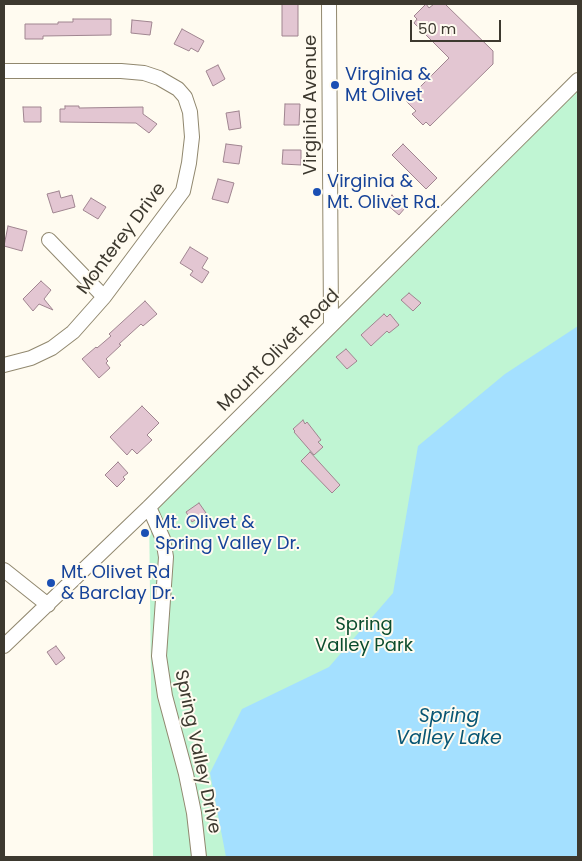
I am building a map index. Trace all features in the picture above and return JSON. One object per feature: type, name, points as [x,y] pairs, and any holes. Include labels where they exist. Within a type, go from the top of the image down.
[{"type":"street","name":"Virginia Avenue","points":[[329,4],[331,325]]},
{"type":"street","name":"Monterey Drive","points":[[4,71],[121,71],[144,73],[159,78],[178,89],[184,97],[190,112],[192,137],[183,191],[104,297],[73,332],[52,348],[31,358],[4,365]]},
{"type":"street","name":"Mount Olivet Road","points":[[4,646],[149,507],[578,80]]},
{"type":"street","points":[[49,240],[104,297]]},
{"type":"street","name":"Spring Valley Drive","points":[[149,507],[163,539],[166,557],[159,656],[164,696],[186,774],[194,813],[199,857]]},
{"type":"street","points":[[4,570],[48,605]]},
{"type":"green space","name":"Spring Valley Park","points":[[578,77],[578,857],[153,857],[149,507]]},
{"type":"water","name":"Spring Valley Lake","points":[[578,326],[578,857],[226,857],[210,773],[242,709],[329,667],[393,593],[418,446],[505,374]]},
{"type":"building","points":[[282,4],[298,4],[298,36],[282,36]]},
{"type":"building","points":[[426,4],[429,8],[434,4],[445,4],[493,51],[493,64],[430,126],[426,122],[423,125],[412,114],[416,111],[406,101],[449,58],[414,23],[417,19],[414,16]]},
{"type":"building","points":[[73,19],[111,19],[111,35],[43,36],[43,39],[25,39],[25,24],[58,24],[58,22],[73,22]]},
{"type":"building","points":[[132,20],[152,22],[150,35],[131,33]]},
{"type":"building","points":[[182,29],[204,41],[198,52],[191,48],[189,51],[174,44]]},
{"type":"building","points":[[218,65],[225,79],[213,86],[206,71]]},
{"type":"building","points":[[285,104],[300,104],[299,125],[284,125]]},
{"type":"building","points":[[65,106],[79,106],[79,108],[143,107],[143,114],[157,124],[149,133],[136,123],[60,122],[60,109],[65,109]]},
{"type":"building","points":[[23,107],[41,107],[41,122],[24,122]]},
{"type":"building","points":[[239,111],[241,128],[229,130],[226,113]]},
{"type":"building","points":[[226,144],[242,146],[239,164],[223,162]]},
{"type":"building","points":[[403,144],[437,178],[426,189],[392,155]]},
{"type":"building","points":[[283,150],[301,150],[301,165],[282,164]]},
{"type":"building","points":[[218,179],[234,183],[228,203],[212,199]]},
{"type":"building","points":[[59,191],[61,198],[72,195],[75,207],[53,213],[47,194]]},
{"type":"building","points":[[392,195],[405,208],[399,215],[385,203]]},
{"type":"building","points":[[91,198],[106,207],[98,219],[83,210]]},
{"type":"building","points":[[8,226],[27,231],[22,251],[4,246]]},
{"type":"building","points":[[190,247],[208,258],[202,268],[209,272],[202,283],[190,275],[193,271],[180,263]]},
{"type":"building","points":[[41,281],[51,290],[44,299],[53,310],[39,304],[33,311],[23,299]]},
{"type":"building","points":[[409,293],[421,303],[413,311],[401,300]]},
{"type":"building","points":[[145,301],[157,314],[143,326],[141,324],[119,344],[121,345],[106,359],[108,361],[106,363],[110,368],[99,378],[82,359],[111,336],[109,334]]},
{"type":"building","points":[[384,314],[387,317],[390,314],[399,325],[389,333],[387,331],[371,346],[361,335]]},
{"type":"building","points":[[346,349],[357,361],[347,369],[336,357]]},
{"type":"building","points":[[142,406],[159,423],[147,435],[152,440],[137,454],[132,449],[127,455],[110,437]]},
{"type":"building","points":[[303,420],[305,424],[307,422],[321,440],[318,442],[323,447],[314,455],[293,429]]},
{"type":"building","points":[[310,452],[340,485],[332,493],[301,461]]},
{"type":"building","points":[[118,462],[128,473],[117,487],[105,475]]},
{"type":"building","points":[[199,503],[206,513],[192,522],[186,512]]},
{"type":"building","points":[[56,646],[65,658],[56,665],[47,652]]},
{"type":"place","name":"Virginia & Mt Olivet","points":[[335,85]]},
{"type":"place","name":"Virginia & Mt. Olivet Rd.","points":[[317,192]]},
{"type":"place","name":"Mt. Olivet & Spring Valley Dr.","points":[[145,533]]},
{"type":"place","name":"Mt. Olivet Rd & Barclay Dr.","points":[[51,583]]}]
